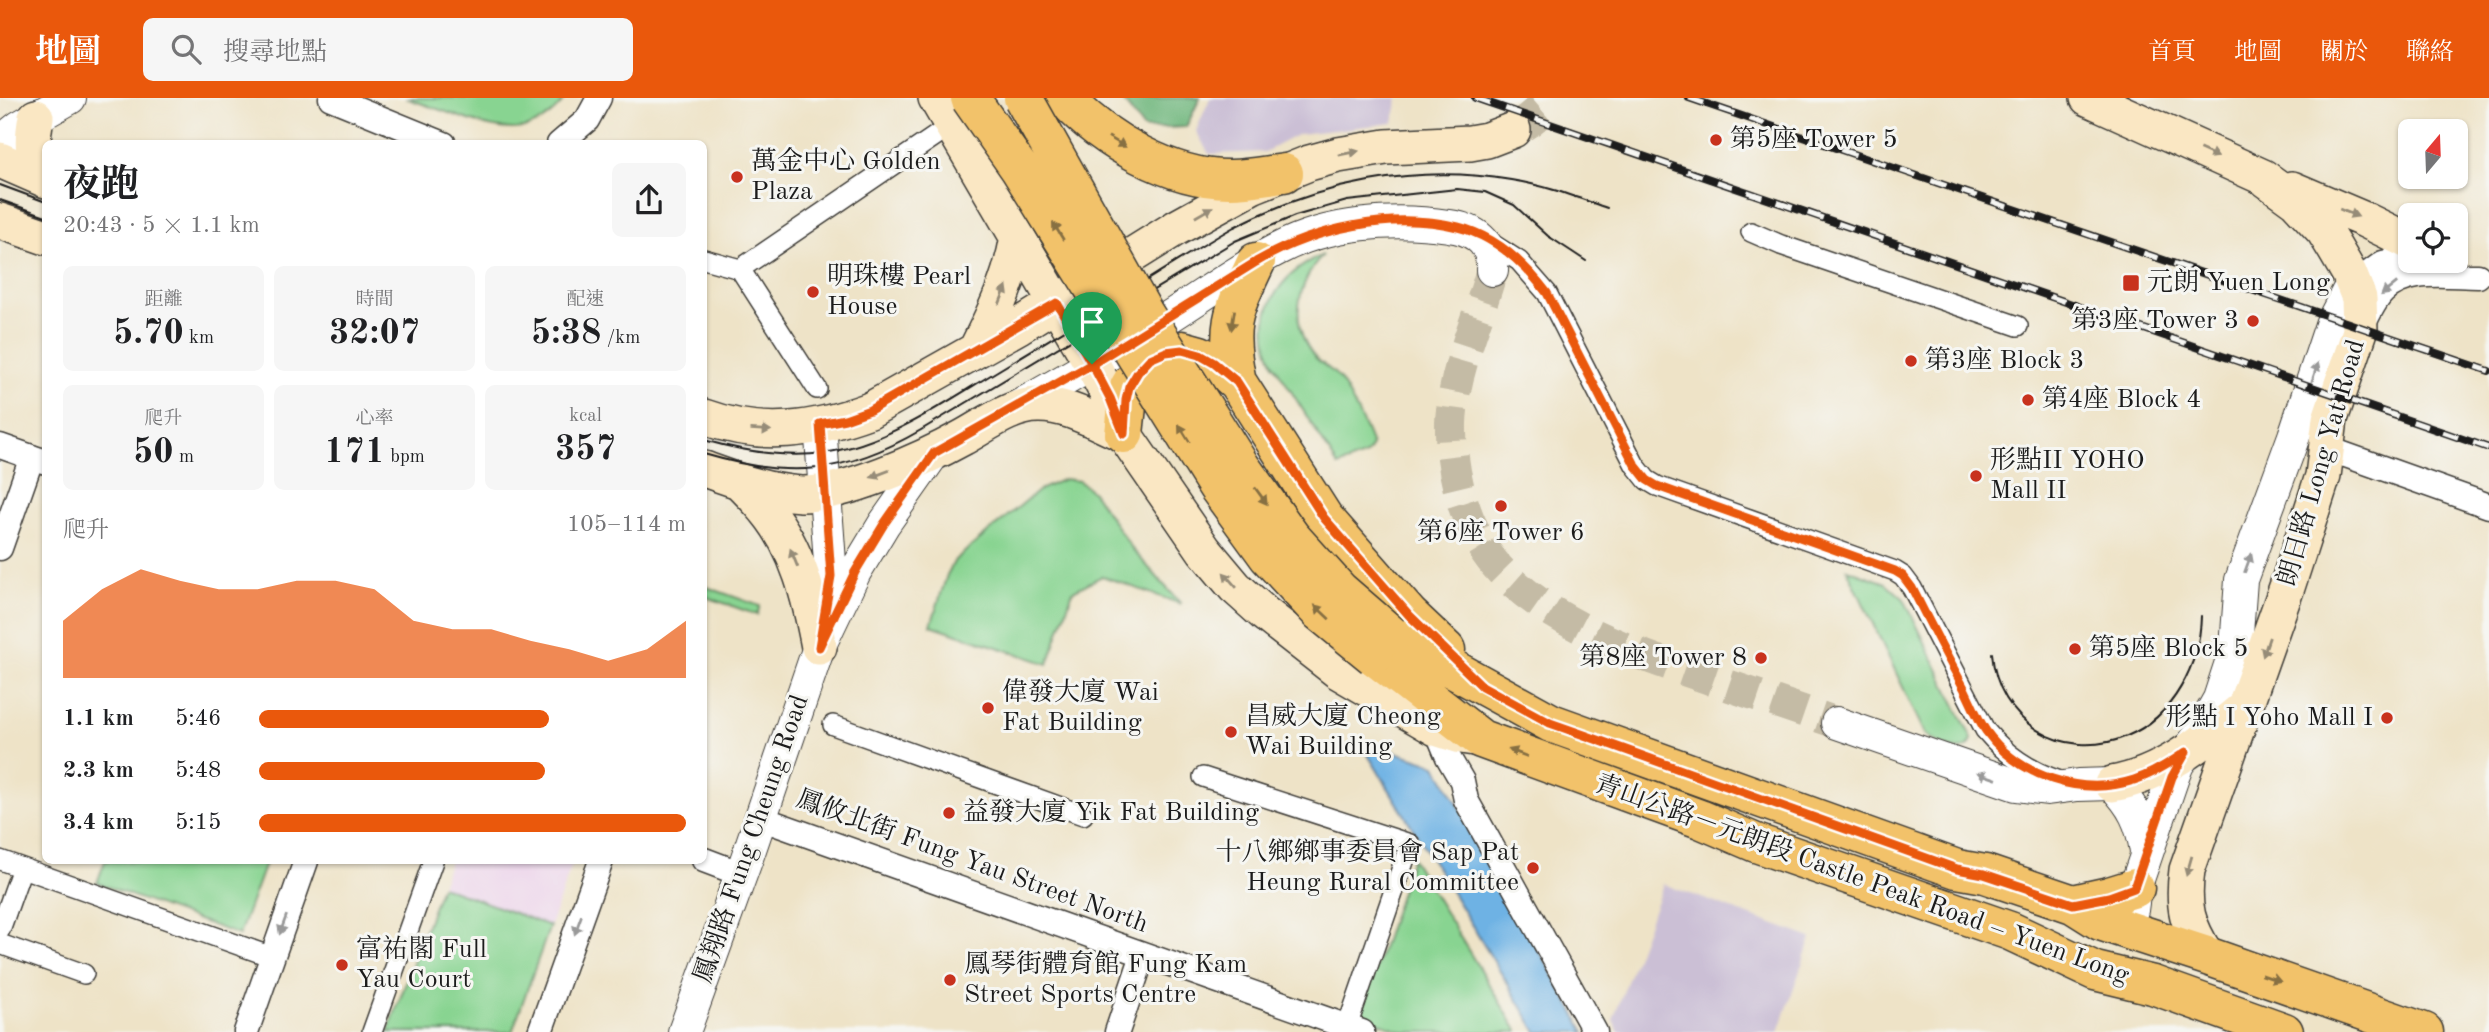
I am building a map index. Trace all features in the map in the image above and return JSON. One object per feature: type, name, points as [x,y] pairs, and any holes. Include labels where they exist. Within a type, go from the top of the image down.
[{"type":"main road","points":[[1023,98],[1143,334],[1207,359],[1237,382],[1324,518],[1409,615],[1482,686]]},
{"type":"main road","points":[[1065,98],[1109,138],[1174,168],[1231,179],[1284,173]]},
{"type":"main road","name":"朗日路 Long Yat Road","points":[[2088,98],[2263,177],[2280,188],[2311,216],[2335,249],[2354,284],[2360,305],[2360,331],[2330,419],[2323,476],[2187,870],[2184,895],[2186,915],[2193,934],[2207,956]]},
{"type":"main road","points":[[707,470],[776,491],[804,494],[826,492],[853,485],[934,453],[1019,406],[1055,406],[1078,413],[1124,434],[1129,387],[1150,359],[1166,352],[1143,334],[1019,168],[953,107]]},
{"type":"main road","name":"青山公路－元朗段 Castle Peak Road – Yuen Long","points":[[953,107],[1018,237],[1068,296],[1143,334],[1291,537],[1339,590],[1382,646],[1481,739]]},
{"type":"main road","points":[[36,117],[32,148],[42,168]]},
{"type":"main road","points":[[707,418],[760,430],[800,429],[845,419],[870,410],[976,350],[1228,198],[1284,173],[1362,150],[1470,143],[1513,130]]},
{"type":"main road","points":[[0,160],[42,178]]},
{"type":"main road","points":[[2263,177],[2365,219],[2398,236]]},
{"type":"main road","points":[[0,221],[42,236]]},
{"type":"main road","points":[[976,350],[1004,293],[1011,274],[1018,237]]},
{"type":"main road","points":[[1237,382],[1232,358],[1231,319],[1256,262]]},
{"type":"main road","name":"青山公路－元朗段 Castle Peak Road – Yuen Long","points":[[1143,334],[1110,398],[1124,434],[1204,550],[1235,587],[1265,614],[1338,671],[1416,719],[1461,736],[1481,739],[1700,819],[1756,843],[2010,931],[2095,971],[2153,985],[2284,1032]]},
{"type":"main road","points":[[740,482],[768,511],[789,547],[809,595],[819,647]]},
{"type":"main road","name":"青山公路－元朗段 Castle Peak Road – Yuen Long","points":[[1382,646],[1482,686],[1550,723],[1957,869],[1984,874],[2073,904],[2100,922],[2207,956],[2424,1032]]},
{"type":"main road","points":[[2095,785],[2132,781],[2150,774],[2186,752],[2245,707]]},
{"type":"main road","points":[[2073,904],[2109,897],[2134,888]]},
{"type":"main road","points":[[2132,932],[2141,964],[2153,985]]},
{"type":"street","points":[[0,142],[70,98]]},
{"type":"street","points":[[331,98],[434,140]]},
{"type":"street","points":[[564,140],[587,120],[600,98]]},
{"type":"street","points":[[740,269],[953,107]]},
{"type":"street","points":[[1019,406],[1143,334],[1280,248],[1332,230],[1392,222],[1460,227],[1520,261],[1547,293],[1635,465],[1647,480],[1657,486],[1903,576],[1912,588],[1985,730],[2027,768],[2061,782],[2095,785],[2126,798],[2137,814],[2146,852]]},
{"type":"street","points":[[1751,232],[2018,326]]},
{"type":"street","points":[[1476,234],[1490,251],[1492,270]]},
{"type":"street","points":[[707,260],[740,269],[817,389]]},
{"type":"street","points":[[2354,284],[2383,263],[2398,260]]},
{"type":"street","points":[[2360,331],[2382,292],[2395,283],[2418,275],[2483,279]]},
{"type":"street","name":"朗日路 Long Yat Road","points":[[2132,932],[2134,888],[2146,852],[2172,777],[2219,699],[2237,638],[2241,580],[2332,322],[2354,284]]},
{"type":"street","name":"鳳翔路 Fung Cheung Road","points":[[819,647],[831,576],[820,424]]},
{"type":"street","points":[[2294,436],[2489,506]]},
{"type":"street","points":[[0,446],[39,460],[0,548]]},
{"type":"street","name":"鳳翔路 Fung Cheung Road","points":[[684,1032],[819,647],[855,572],[884,524],[934,453]]},
{"type":"street","points":[[1837,723],[2016,785],[2047,789],[2095,785]]},
{"type":"street","points":[[833,725],[1083,815]]},
{"type":"street","points":[[1436,728],[1462,781],[1466,800],[1595,1032]]},
{"type":"street","points":[[1462,781],[1481,739]]},
{"type":"street","points":[[1203,777],[1410,844],[1354,1029]]},
{"type":"street","name":"鳳攸北街 Fung Yau Street North","points":[[761,818],[1354,1029]]},
{"type":"street","points":[[0,860],[272,957]]},
{"type":"street","points":[[707,861],[741,874]]},
{"type":"street","points":[[246,1032],[305,864]]},
{"type":"street","points":[[372,1032],[432,864]]},
{"type":"street","points":[[540,1032],[600,864]]},
{"type":"street","points":[[0,930],[22,868]]},
{"type":"street","points":[[0,944],[84,974]]},
{"type":"street","points":[[1116,1032],[1143,955]]},
{"type":"shaded area","points":[[1210,98],[1398,98],[1393,123],[1299,134],[1265,152],[1209,154],[1196,131]]},
{"type":"shaded area","points":[[449,864],[572,864],[550,926],[441,886]]},
{"type":"shaded area","points":[[1663,884],[1811,938],[1779,1032],[1619,1032],[1613,1020]]},
{"type":"green space","points":[[406,98],[566,98],[543,120],[519,129],[506,129],[478,123]]},
{"type":"green space","points":[[1121,98],[1200,98],[1186,127],[1144,129]]},
{"type":"green space","points":[[1323,255],[1307,278],[1302,291],[1299,304],[1301,332],[1315,357],[1337,375],[1372,446],[1366,455],[1338,466],[1274,364],[1265,330],[1267,314],[1281,286],[1307,263]]},
{"type":"green space","points":[[1064,479],[1079,481],[1093,492],[1133,550],[1181,604],[1102,576],[1073,591],[1048,664],[931,625],[947,575],[955,560],[1039,490]]},
{"type":"green space","points":[[1847,569],[1886,583],[1904,599],[1972,739],[1969,745],[1958,749],[1951,748],[1925,734]]},
{"type":"green space","points":[[707,587],[760,606],[757,615],[707,597]]},
{"type":"green space","points":[[1412,858],[1518,1032],[1405,1032],[1360,1016]]},
{"type":"green space","points":[[104,864],[265,864],[239,935],[97,883]]},
{"type":"green space","points":[[441,886],[550,926],[512,1032],[388,1032]]},
{"type":"water","points":[[1359,740],[1436,765],[1585,1032],[1537,1032]]},
{"type":"tunnel","points":[[1513,130],[1555,98]]},
{"type":"tunnel","points":[[1492,270],[1461,365],[1451,423],[1453,462],[1462,502],[1478,540],[1489,556],[1501,571],[1546,608],[1598,636],[1652,659],[1837,723]]},
{"type":"tram line","points":[[707,441],[748,450],[794,455],[824,453],[870,441],[937,408],[1234,227],[1300,199],[1334,189],[1404,176],[1475,176],[1535,185],[1607,208]]},
{"type":"tram line","points":[[0,185],[42,201]]},
{"type":"tram line","points":[[707,455],[734,462],[789,469],[841,464],[866,456],[921,430],[1235,241],[1295,216],[1347,201],[1457,189],[1485,192],[1514,205],[1548,236],[1586,261]]},
{"type":"tram line","points":[[0,200],[42,215]]},
{"type":"tram line","points":[[1992,653],[1997,677],[2006,698],[2020,716],[2037,730],[2057,740],[2080,744],[2103,743],[2127,736],[2143,727],[2158,716],[2170,702],[2189,670],[2201,616]]},
{"type":"railway","points":[[1475,98],[2489,448]]},
{"type":"railway","points":[[1689,98],[2489,371]]},
{"type":"place","name":"第5座 Tower 5","points":[[1716,140]]},
{"type":"place","name":"萬金中心 Golden Plaza","points":[[737,177]]},
{"type":"place","name":"元朗 Yuen Long","points":[[2131,283]]},
{"type":"place","name":"明珠樓 Pearl House","points":[[813,292]]},
{"type":"place","name":"第3座 Tower 3","points":[[2253,321]]},
{"type":"place","name":"第3座 Block 3","points":[[1911,361]]},
{"type":"place","name":"第4座 Block 4","points":[[2028,400]]},
{"type":"place","name":"形點II YOHO Mall II","points":[[1976,476]]},
{"type":"place","name":"第6座 Tower 6","points":[[1501,506]]},
{"type":"place","name":"第5座 Block 5","points":[[2075,649]]},
{"type":"place","name":"第8座 Tower 8","points":[[1761,658]]},
{"type":"place","name":"偉發大廈 Wai Fat Building","points":[[988,708]]},
{"type":"place","name":"形點 I Yoho Mall I","points":[[2387,718]]},
{"type":"place","name":"昌威大廈 Cheong Wai Building","points":[[1231,732]]},
{"type":"place","name":"益發大廈 Yik Fat Building","points":[[949,813]]},
{"type":"place","name":"十八鄉鄉事委員會 Sap Pat Heung Rural Committee","points":[[1533,868]]},
{"type":"place","name":"富祐閣 Full Yau Court","points":[[342,965]]},
{"type":"place","name":"鳳琴街體育館 Fung Kam Street Sports Centre","points":[[950,980]]},
{"type":"route","points":[[1092,364],[934,453],[884,524],[855,572],[819,647],[831,576],[820,424],[870,410],[1057,303],[1092,364],[1256,262],[1305,238],[1332,230],[1392,222],[1460,227],[1520,261],[1547,293],[1635,465],[1647,480],[1657,486],[1903,576],[1912,588],[1985,730],[2027,768],[2061,782],[2095,786],[2132,781],[2169,764],[2186,752],[2172,777],[2134,888],[2109,897],[2073,904],[1984,874],[1957,869],[1550,723],[1482,686],[1409,615],[1324,518],[1237,382],[1214,363],[1200,355],[1182,350],[1166,352],[1150,359],[1129,387],[1124,434],[1110,398],[1092,364]]}]
